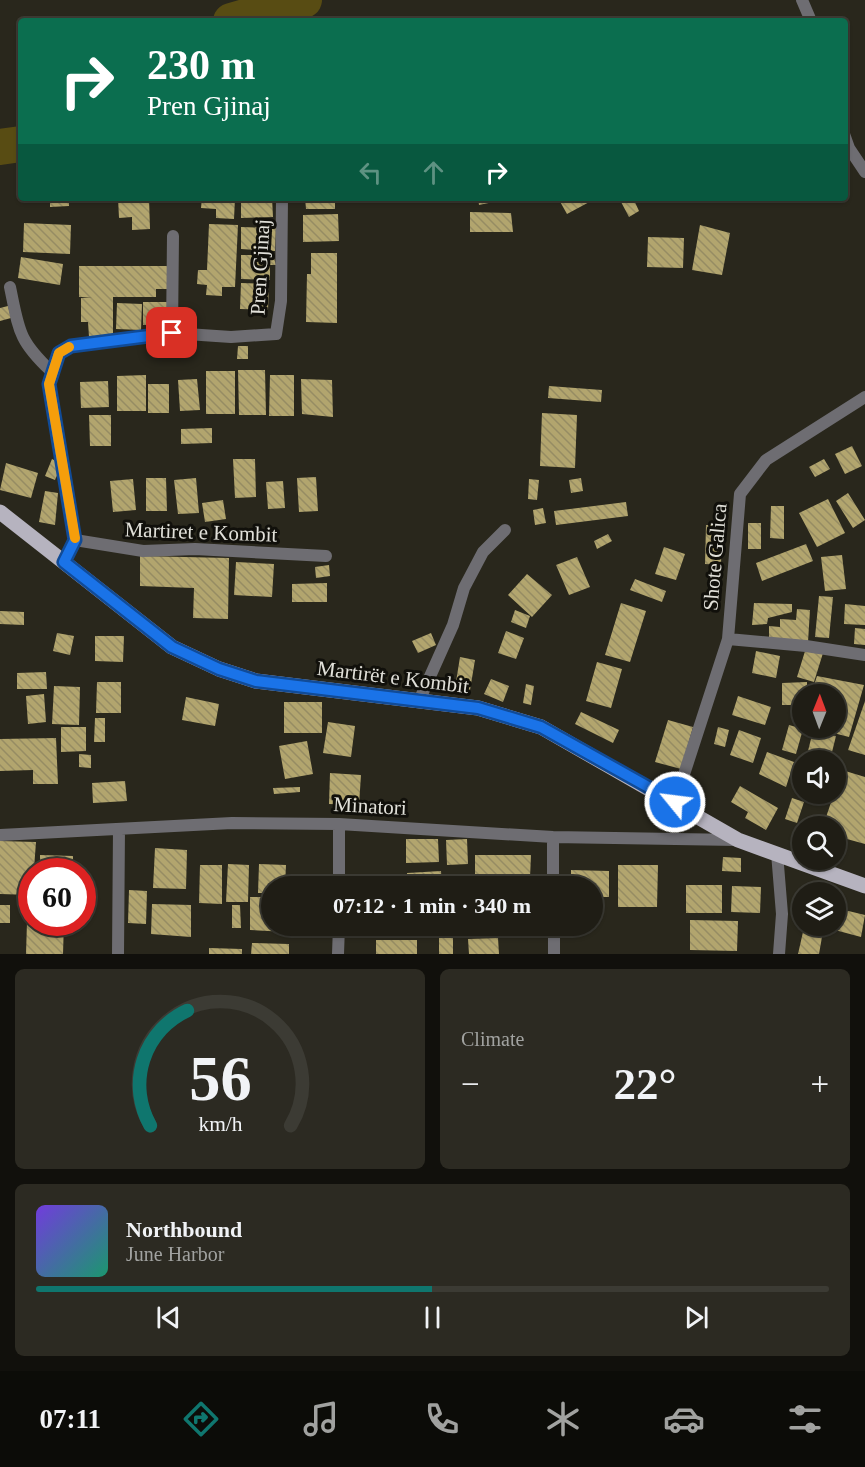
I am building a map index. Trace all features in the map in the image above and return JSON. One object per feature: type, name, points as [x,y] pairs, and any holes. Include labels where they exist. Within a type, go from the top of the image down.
[{"type":"main road","name":"Martirët e Kombit","points":[[0,512],[172,647],[219,669],[256,681],[478,708],[541,727],[738,840],[865,886]]},
{"type":"street","points":[[802,0],[810,18]]},
{"type":"street","points":[[848,145],[865,172]]},
{"type":"street","name":"Pren Gjinaj","points":[[51,371],[59,353],[71,346],[172,333],[231,337],[276,334],[281,301],[282,201]]},
{"type":"street","points":[[172,236],[172,333]]},
{"type":"street","points":[[10,287],[20,332],[29,350],[51,371],[49,384],[75,540],[64,562]]},
{"type":"street","name":"Shote Galica","points":[[675,802],[728,639],[740,494],[766,460],[865,397]]},
{"type":"street","points":[[418,701],[453,625],[469,579],[483,552],[505,530]]},
{"type":"street","name":"Martiret e Kombit","points":[[75,540],[143,551],[195,549],[326,556]]},
{"type":"street","name":"Shote Galica","points":[[728,639],[806,646],[865,655]]},
{"type":"street","name":"Minatori","points":[[0,835],[232,823],[339,824],[553,837],[738,840]]},
{"type":"street","points":[[339,824],[339,876]]},
{"type":"street","points":[[118,954],[119,829]]},
{"type":"street","points":[[553,837],[553,876]]},
{"type":"street","points":[[777,853],[782,914],[779,954]]},
{"type":"street","points":[[339,936],[339,954]]},
{"type":"street","points":[[554,936],[554,954]]},
{"type":"building","points":[[50,201],[69,201],[69,206],[50,207]]},
{"type":"building","points":[[118,201],[149,201],[150,229],[132,230],[132,217],[119,218]]},
{"type":"building","points":[[202,201],[235,201],[234,219],[216,218],[216,209],[201,208]]},
{"type":"building","points":[[241,201],[272,201],[273,217],[241,218]]},
{"type":"building","points":[[305,201],[335,201],[335,209],[306,209]]},
{"type":"building","points":[[478,201],[498,201],[479,205]]},
{"type":"building","points":[[560,201],[591,201],[567,214]]},
{"type":"building","points":[[621,201],[634,201],[639,211],[629,217]]},
{"type":"building","points":[[470,212],[511,213],[513,232],[470,232]]},
{"type":"building","points":[[338,214],[339,241],[303,242],[303,215]]},
{"type":"building","points":[[24,223],[71,225],[70,254],[23,252]]},
{"type":"building","points":[[209,224],[238,225],[235,287],[222,287],[222,296],[206,295],[207,285],[197,284],[198,270],[207,270]]},
{"type":"building","points":[[700,225],[730,233],[722,275],[692,270]]},
{"type":"building","points":[[241,227],[276,228],[275,251],[241,249]]},
{"type":"building","points":[[648,237],[684,238],[683,268],[647,267]]},
{"type":"building","points":[[311,253],[337,253],[337,323],[306,322],[307,274],[311,274]]},
{"type":"building","points":[[241,255],[273,255],[276,265],[270,265],[270,280],[241,279]]},
{"type":"building","points":[[21,257],[63,264],[60,285],[18,278]]},
{"type":"building","points":[[79,266],[172,266],[172,289],[156,289],[156,297],[113,297],[113,337],[89,337],[88,322],[81,322],[81,298],[92,297],[79,297]]},
{"type":"building","points":[[241,283],[269,284],[268,310],[240,309]]},
{"type":"building","points":[[143,302],[171,302],[171,325],[143,325]]},
{"type":"building","points":[[117,303],[142,304],[141,330],[116,329]]},
{"type":"building","points":[[8,306],[11,318],[0,321],[0,308]]},
{"type":"building","points":[[238,346],[248,346],[248,359],[237,359]]},
{"type":"building","points":[[238,370],[265,370],[266,415],[239,415]]},
{"type":"building","points":[[206,371],[235,371],[235,414],[206,414]]},
{"type":"building","points":[[146,375],[146,411],[117,411],[117,376]]},
{"type":"building","points":[[270,375],[294,375],[294,416],[269,416]]},
{"type":"building","points":[[197,379],[200,410],[180,411],[178,380]]},
{"type":"building","points":[[301,379],[332,380],[333,417],[302,414]]},
{"type":"building","points":[[108,381],[109,407],[81,408],[80,382]]},
{"type":"building","points":[[148,384],[169,384],[169,413],[148,413]]},
{"type":"building","points":[[549,386],[602,390],[601,402],[548,398]]},
{"type":"building","points":[[542,413],[577,415],[575,468],[540,466]]},
{"type":"building","points":[[89,415],[111,415],[111,446],[90,446]]},
{"type":"building","points":[[212,428],[212,443],[181,444],[181,429]]},
{"type":"building","points":[[852,446],[862,466],[845,474],[835,454]]},
{"type":"building","points":[[52,459],[62,464],[55,480],[45,476]]},
{"type":"building","points":[[233,459],[255,459],[256,497],[235,498]]},
{"type":"building","points":[[824,459],[830,469],[815,477],[809,467]]},
{"type":"building","points":[[6,463],[38,473],[31,498],[0,490]]},
{"type":"building","points":[[316,477],[318,511],[299,512],[297,478]]},
{"type":"building","points":[[146,478],[166,478],[167,511],[146,511]]},
{"type":"building","points":[[196,478],[199,513],[178,514],[174,480]]},
{"type":"building","points":[[581,478],[583,491],[571,493],[569,480]]},
{"type":"building","points":[[133,479],[136,510],[113,512],[110,481]]},
{"type":"building","points":[[529,479],[539,480],[537,500],[528,499]]},
{"type":"building","points":[[283,481],[285,508],[268,509],[266,482]]},
{"type":"building","points":[[45,491],[58,493],[55,525],[39,522]]},
{"type":"building","points":[[848,493],[865,520],[853,528],[836,501]]},
{"type":"building","points":[[828,499],[845,533],[817,547],[799,513]]},
{"type":"building","points":[[223,500],[226,519],[205,522],[202,503]]},
{"type":"building","points":[[626,502],[628,516],[556,525],[554,511]]},
{"type":"building","points":[[771,506],[784,506],[784,539],[770,538]]},
{"type":"building","points":[[543,508],[546,523],[535,525],[533,510]]},
{"type":"building","points":[[748,523],[761,523],[761,549],[748,549]]},
{"type":"building","points":[[706,525],[722,526],[721,565],[705,564]]},
{"type":"building","points":[[608,534],[612,541],[597,549],[594,541]]},
{"type":"building","points":[[806,544],[813,561],[762,581],[756,563]]},
{"type":"building","points":[[664,547],[685,554],[676,580],[655,574]]},
{"type":"building","points":[[842,555],[846,589],[825,591],[821,557]]},
{"type":"building","points":[[140,556],[229,558],[228,619],[193,618],[194,588],[140,586]]},
{"type":"building","points":[[577,557],[590,587],[569,595],[556,565]]},
{"type":"building","points":[[236,562],[274,564],[272,597],[234,595]]},
{"type":"building","points":[[329,565],[330,576],[316,578],[315,567]]},
{"type":"building","points":[[527,574],[552,595],[532,617],[508,595]]},
{"type":"building","points":[[635,579],[666,591],[662,602],[630,590]]},
{"type":"building","points":[[327,583],[327,602],[292,602],[292,584]]},
{"type":"building","points":[[819,596],[833,597],[829,638],[815,637]]},
{"type":"building","points":[[621,603],[646,611],[630,662],[605,655]]},
{"type":"building","points":[[754,603],[792,604],[792,612],[768,618],[767,624],[752,625]]},
{"type":"building","points":[[845,604],[865,606],[865,625],[844,624]]},
{"type":"building","points":[[797,609],[810,610],[808,642],[769,640],[769,626],[780,627],[780,619],[796,620]]},
{"type":"building","points":[[515,610],[530,616],[526,628],[511,622]]},
{"type":"building","points":[[0,611],[24,612],[24,625],[0,624]]},
{"type":"building","points":[[855,628],[865,629],[865,645],[854,644]]},
{"type":"building","points":[[506,631],[524,638],[516,659],[498,653]]},
{"type":"building","points":[[57,633],[74,636],[70,655],[53,651]]},
{"type":"building","points":[[431,633],[436,645],[418,653],[412,641]]},
{"type":"building","points":[[95,636],[124,636],[123,662],[95,661]]},
{"type":"building","points":[[806,648],[823,653],[814,682],[797,677]]},
{"type":"building","points":[[756,651],[780,656],[776,678],[752,673]]},
{"type":"building","points":[[460,657],[475,660],[470,690],[455,688]]},
{"type":"building","points":[[597,662],[622,669],[611,708],[586,701]]},
{"type":"building","points":[[46,672],[47,689],[17,689],[17,673]]},
{"type":"building","points":[[817,676],[864,685],[849,737],[846,736],[846,684],[814,684]]},
{"type":"building","points":[[491,679],[509,686],[503,702],[484,694]]},
{"type":"building","points":[[97,682],[121,682],[121,713],[96,713]]},
{"type":"building","points":[[807,682],[807,684],[792,684],[792,705],[782,705],[782,683]]},
{"type":"building","points":[[526,684],[534,686],[531,705],[523,703]]},
{"type":"building","points":[[54,686],[80,687],[79,725],[52,724]]},
{"type":"building","points":[[44,694],[46,722],[28,724],[26,696]]},
{"type":"building","points":[[738,696],[771,707],[765,725],[732,715]]},
{"type":"building","points":[[186,697],[219,704],[215,726],[182,720]]},
{"type":"building","points":[[865,701],[865,755],[848,750]]},
{"type":"building","points":[[284,702],[322,702],[322,733],[284,733]]},
{"type":"building","points":[[581,712],[619,730],[613,743],[575,724]]},
{"type":"building","points":[[95,718],[105,718],[105,742],[94,742]]},
{"type":"building","points":[[668,720],[693,727],[681,769],[655,762]]},
{"type":"building","points":[[328,722],[355,726],[351,757],[323,753]]},
{"type":"building","points":[[789,725],[792,726],[792,738],[800,738],[797,750],[792,750],[792,753],[782,750]]},
{"type":"building","points":[[61,727],[86,727],[86,751],[61,752]]},
{"type":"building","points":[[718,727],[729,730],[725,747],[714,744]]},
{"type":"building","points":[[739,730],[761,738],[753,763],[730,755]]},
{"type":"building","points":[[56,738],[58,784],[33,784],[33,770],[0,771],[0,739]]},
{"type":"building","points":[[811,738],[836,738],[832,750],[808,750]]},
{"type":"building","points":[[307,741],[313,774],[285,779],[279,746]]},
{"type":"building","points":[[767,752],[792,761],[786,787],[759,774]]},
{"type":"building","points":[[79,754],[91,755],[91,768],[79,767]]},
{"type":"building","points":[[846,771],[865,777],[865,844],[846,839],[846,816],[826,816],[830,804],[846,804]]},
{"type":"building","points":[[330,773],[361,775],[359,805],[329,804]]},
{"type":"building","points":[[125,781],[127,801],[93,803],[92,783]]},
{"type":"building","points":[[740,786],[778,808],[766,830],[745,818],[748,812],[731,802]]},
{"type":"building","points":[[300,787],[300,792],[274,794],[273,788]]},
{"type":"building","points":[[792,798],[792,804],[803,804],[799,816],[792,816],[792,821],[785,819]]},
{"type":"building","points":[[406,839],[438,839],[439,862],[406,863]]},
{"type":"building","points":[[467,839],[468,864],[447,865],[446,840]]},
{"type":"building","points":[[0,841],[36,842],[35,858],[18,858],[18,895],[0,894]]},
{"type":"building","points":[[155,848],[187,850],[186,889],[153,888]]},
{"type":"building","points":[[40,855],[73,856],[73,858],[40,858]]},
{"type":"building","points":[[475,855],[531,855],[530,876],[475,876]]},
{"type":"building","points":[[723,857],[741,858],[741,872],[722,871]]},
{"type":"building","points":[[228,864],[249,865],[248,902],[226,902]]},
{"type":"building","points":[[259,864],[286,865],[285,876],[261,876],[261,893],[258,893]]},
{"type":"building","points":[[200,865],[222,865],[222,904],[199,903]]},
{"type":"building","points":[[618,865],[658,865],[657,907],[618,907]]},
{"type":"building","points":[[571,870],[609,871],[609,897],[603,897],[603,876],[571,876]]},
{"type":"building","points":[[441,871],[441,876],[407,876],[407,873]]},
{"type":"building","points":[[686,885],[722,885],[722,913],[686,913]]},
{"type":"building","points":[[732,886],[761,887],[760,913],[731,912]]},
{"type":"building","points":[[129,890],[147,891],[146,924],[128,923]]},
{"type":"building","points":[[250,897],[261,897],[261,931],[250,930]]},
{"type":"building","points":[[152,904],[191,905],[191,937],[151,934]]},
{"type":"building","points":[[0,905],[10,905],[10,923],[0,923]]},
{"type":"building","points":[[232,905],[240,905],[241,928],[232,928]]},
{"type":"building","points":[[846,910],[865,915],[861,937],[846,933]]},
{"type":"building","points":[[690,920],[738,921],[737,951],[690,950]]},
{"type":"building","points":[[27,936],[64,936],[63,954],[26,954]]},
{"type":"building","points":[[439,936],[453,936],[453,954],[439,954]]},
{"type":"building","points":[[802,936],[822,937],[819,954],[798,954]]},
{"type":"building","points":[[498,938],[499,954],[469,954],[468,939]]},
{"type":"building","points":[[376,940],[417,940],[417,954],[376,954]]},
{"type":"building","points":[[252,943],[289,944],[289,954],[251,954]]},
{"type":"building","points":[[209,948],[242,949],[242,954],[209,954]]},
{"type":"waterway","points":[[241,18],[304,0]]},
{"type":"waterway","points":[[0,147],[18,144]]},
{"type":"slow traffic","points":[[69,347],[59,353],[51,371],[49,384],[75,538]]},
{"type":"route","points":[[172,333],[71,346],[59,353],[51,371],[49,384],[75,540],[64,562],[172,647],[219,669],[256,681],[478,708],[541,727],[675,802]]}]
